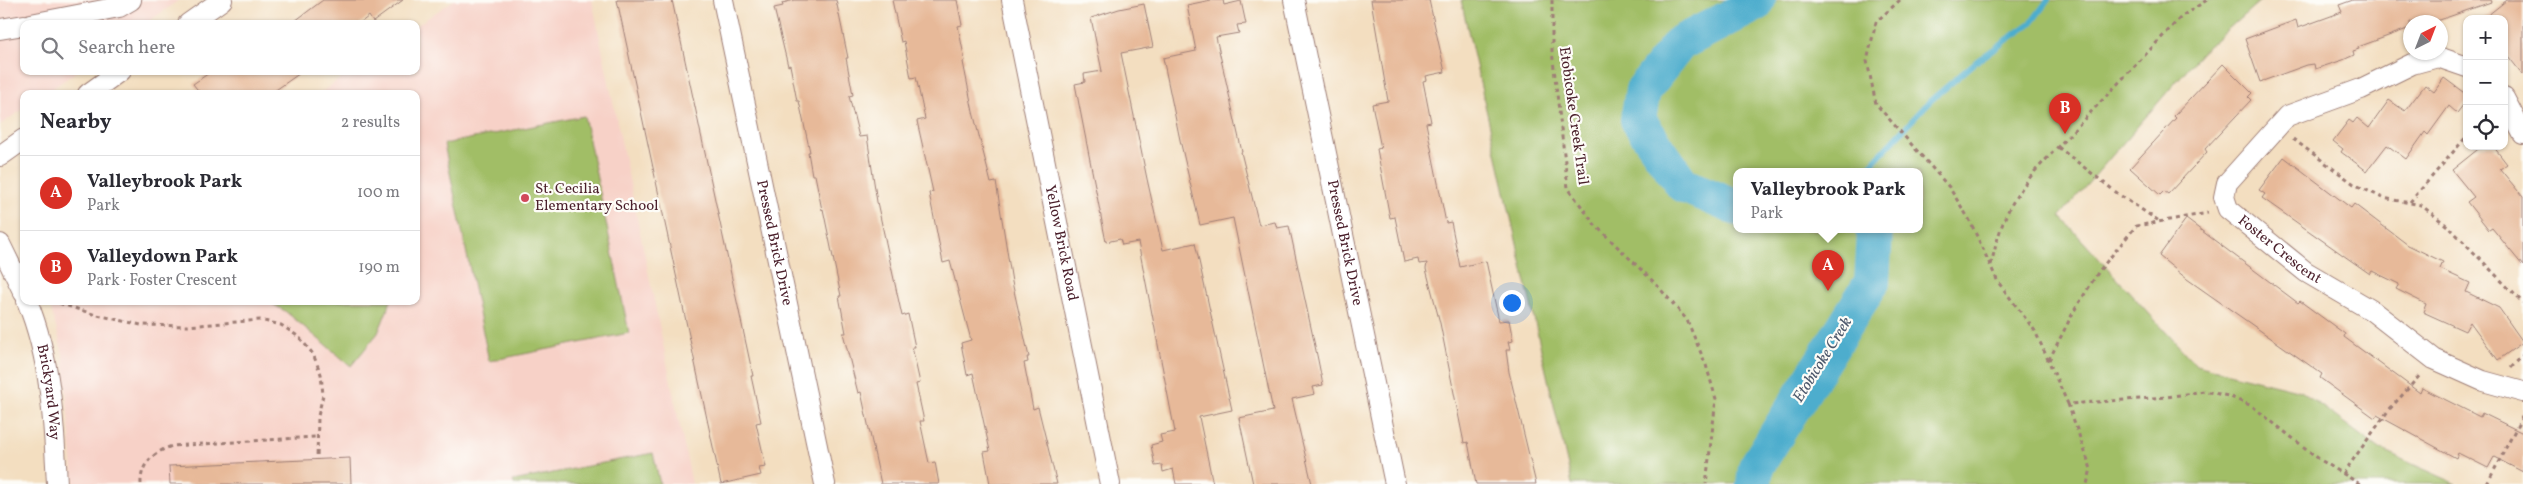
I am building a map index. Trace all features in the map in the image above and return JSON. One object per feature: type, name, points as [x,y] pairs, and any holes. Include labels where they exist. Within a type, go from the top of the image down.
[{"type":"street","points":[[52,20],[119,7],[131,0]]},
{"type":"street","points":[[194,20],[222,0]]},
{"type":"street","name":"Pressed Brick Drive","points":[[723,0],[825,484]]},
{"type":"street","name":"Yellow Brick Road","points":[[1012,0],[1110,484]]},
{"type":"street","name":"Pressed Brick Drive","points":[[1294,0],[1395,484]]},
{"type":"street","points":[[0,30],[20,26]]},
{"type":"street","name":"Foster Crescent","points":[[2463,66],[2438,57],[2412,64],[2361,89],[2287,116],[2227,183],[2224,197],[2228,209],[2306,272],[2371,310],[2434,359],[2483,382],[2523,392]]},
{"type":"street","points":[[94,90],[114,75]]},
{"type":"street","points":[[2508,105],[2523,134]]},
{"type":"street","points":[[0,156],[20,142]]},
{"type":"street","points":[[0,244],[20,285]]},
{"type":"street","name":"Brickyard Way","points":[[28,305],[44,359],[50,395],[57,484]]},
{"type":"path","name":"Etobicoke Creek Trail","points":[[1552,0],[1552,51],[1568,188],[1595,225],[1656,284],[1687,320],[1706,366],[1716,399],[1706,484]]},
{"type":"path","points":[[1900,0],[1876,22],[1868,61],[1876,104],[1949,186],[1969,219],[1998,282],[2035,331],[2068,404],[2091,469],[2087,484]]},
{"type":"path","points":[[1991,266],[2001,224],[2015,196],[2058,146],[2182,16],[2207,0]]},
{"type":"path","points":[[2276,127],[2354,184],[2383,198],[2421,205],[2450,228],[2522,301]]},
{"type":"path","points":[[2410,202],[2463,141]]},
{"type":"path","points":[[2058,146],[2121,196],[2159,221]]},
{"type":"path","points":[[2049,361],[2074,311],[2099,271],[2136,226],[2228,209]]},
{"type":"path","points":[[65,305],[93,314],[141,325],[188,326],[260,320],[281,325],[299,337],[313,354],[321,374],[323,395],[316,437],[317,460]]},
{"type":"path","points":[[2343,474],[2388,411],[2434,359]]},
{"type":"path","points":[[2068,404],[2167,397],[2204,391],[2228,396],[2252,406],[2318,459],[2360,484]]},
{"type":"path","points":[[2487,484],[2523,415]]},
{"type":"path","points":[[141,484],[144,467],[151,457],[160,450],[172,446],[316,437]]},
{"type":"shaded area","points":[[0,0],[179,0],[151,20],[20,20],[20,75],[71,75],[51,90],[20,90],[20,111],[0,125]]},
{"type":"shaded area","name":"St. Cecilia Elementary School","points":[[454,0],[592,0],[692,484],[74,484],[63,354],[50,305],[420,305],[420,90],[325,90],[345,75],[420,75],[420,23]]},
{"type":"green space","points":[[1461,0],[2261,0],[2201,53],[2060,216],[2196,365],[2301,391],[2379,449],[2457,484],[1572,484]]},
{"type":"green space","points":[[584,116],[629,333],[489,361],[444,144]]},
{"type":"green space","points":[[274,305],[389,305],[378,333],[351,366],[285,311]]},
{"type":"green space","points":[[653,453],[660,484],[514,484],[513,481]]},
{"type":"building","points":[[323,0],[403,0],[376,20],[372,20],[369,16],[364,20],[296,20]]},
{"type":"building","points":[[617,0],[672,0],[753,376],[751,376],[761,422],[756,423],[766,467],[759,468],[761,475],[721,484]]},
{"type":"building","points":[[795,0],[836,0],[848,58],[846,58],[853,95],[849,96],[859,137],[867,136],[877,202],[902,316],[908,314],[915,347],[912,347],[920,383],[916,384],[924,421],[920,421],[929,463],[935,462],[939,484],[881,484],[861,392],[858,393],[843,333],[846,333],[839,296],[841,296],[815,175],[812,175],[808,152],[810,152],[799,101],[797,101],[790,65],[788,66],[774,8],[783,6],[782,3]]},
{"type":"building","points":[[892,0],[957,0],[962,25],[958,26],[965,61],[963,62],[973,112],[991,183],[996,182],[1012,282],[1029,357],[1027,357],[1028,362],[1024,363],[1033,409],[1038,407],[1057,484],[990,484],[984,452],[990,451],[973,373],[967,375],[961,343],[971,340],[950,261],[943,263],[929,193],[933,192],[917,121],[925,119],[916,77],[911,78],[904,41],[901,42]]},
{"type":"building","points":[[1211,0],[1223,0],[1224,5],[1241,1],[1246,24],[1237,25],[1239,33],[1216,37],[1259,225],[1275,222],[1277,228],[1289,226],[1318,360],[1323,385],[1313,387],[1315,394],[1292,399],[1312,484],[1253,484],[1239,418],[1273,411],[1233,218],[1200,225],[1180,140],[1163,58],[1196,51],[1187,5]]},
{"type":"building","points":[[1371,0],[1429,0],[1445,72],[1426,76],[1427,80],[1423,81],[1431,122],[1426,123],[1446,223],[1451,222],[1460,267],[1486,261],[1499,321],[1509,320],[1513,341],[1508,342],[1510,350],[1506,350],[1509,372],[1536,484],[1476,484],[1468,442],[1464,443],[1440,323],[1426,269],[1427,263],[1419,264],[1418,259],[1404,262],[1395,217],[1390,218],[1377,149],[1381,148],[1372,104],[1388,101]]},
{"type":"building","points":[[2353,0],[2490,0],[2491,2],[2448,17],[2448,15],[2403,15],[2403,31],[2358,47],[2359,49],[2353,51],[2354,55],[2315,69],[2314,64],[2307,65],[2260,82],[2245,39],[2296,20],[2298,28],[2342,12],[2339,5]]},
{"type":"building","points":[[2507,0],[2523,0],[2523,75],[2508,56],[2508,15],[2488,15]]},
{"type":"building","points":[[1144,4],[1153,47],[1121,53],[1163,250],[1195,243],[1232,410],[1199,417],[1213,484],[1176,484],[1173,469],[1163,472],[1162,465],[1155,466],[1151,445],[1162,442],[1160,435],[1175,432],[1138,242],[1122,245],[1120,239],[1106,242],[1075,84],[1085,82],[1084,74],[1102,71],[1091,18],[1119,9]]},
{"type":"building","points":[[2223,64],[2252,93],[2248,97],[2251,100],[2205,149],[2207,152],[2168,194],[2164,191],[2160,195],[2130,168],[2176,118],[2174,116]]},
{"type":"building","points":[[206,75],[297,75],[276,90],[198,90],[193,84]]},
{"type":"building","points":[[2444,78],[2463,92],[2463,105],[2457,113],[2449,106],[2428,135],[2425,132],[2406,159],[2387,145],[2367,171],[2341,152],[2343,149],[2333,141],[2349,120],[2353,123],[2357,118],[2369,128],[2389,100],[2405,111],[2425,85],[2434,92]]},
{"type":"building","points":[[2477,150],[2496,150],[2507,164],[2500,169],[2523,197],[2523,266],[2492,228],[2489,230],[2467,202],[2474,197],[2452,170]]},
{"type":"building","points":[[2284,157],[2351,208],[2354,204],[2408,245],[2443,262],[2440,269],[2470,283],[2466,292],[2499,308],[2523,342],[2498,360],[2470,322],[2465,331],[2423,312],[2426,304],[2396,289],[2399,284],[2372,271],[2370,274],[2262,198],[2265,194],[2259,190]]},
{"type":"building","points":[[2186,219],[2298,303],[2300,301],[2345,334],[2344,337],[2420,393],[2422,388],[2480,417],[2482,413],[2523,433],[2523,472],[2494,457],[2488,468],[2458,453],[2456,458],[2377,415],[2375,418],[2320,378],[2322,374],[2187,279],[2159,256]]},
{"type":"building","points":[[350,458],[351,484],[170,484],[169,466]]},
{"type":"waterway","name":"Etobicoke Creek","points":[[1733,206],[1683,185],[1638,120],[1643,90],[1680,43],[1756,4],[1758,0]]},
{"type":"waterway","points":[[1868,168],[1930,101],[1977,61],[2031,23],[2048,0]]},
{"type":"waterway","name":"Etobicoke Creek","points":[[1754,484],[1756,467],[1872,282],[1875,233]]},
{"type":"place","name":"Valleydown Park","points":[[2065,134]]},
{"type":"place","name":"St. Cecilia Elementary School","points":[[525,198]]},
{"type":"place","name":"Valleybrook Park","points":[[1828,291]]}]
